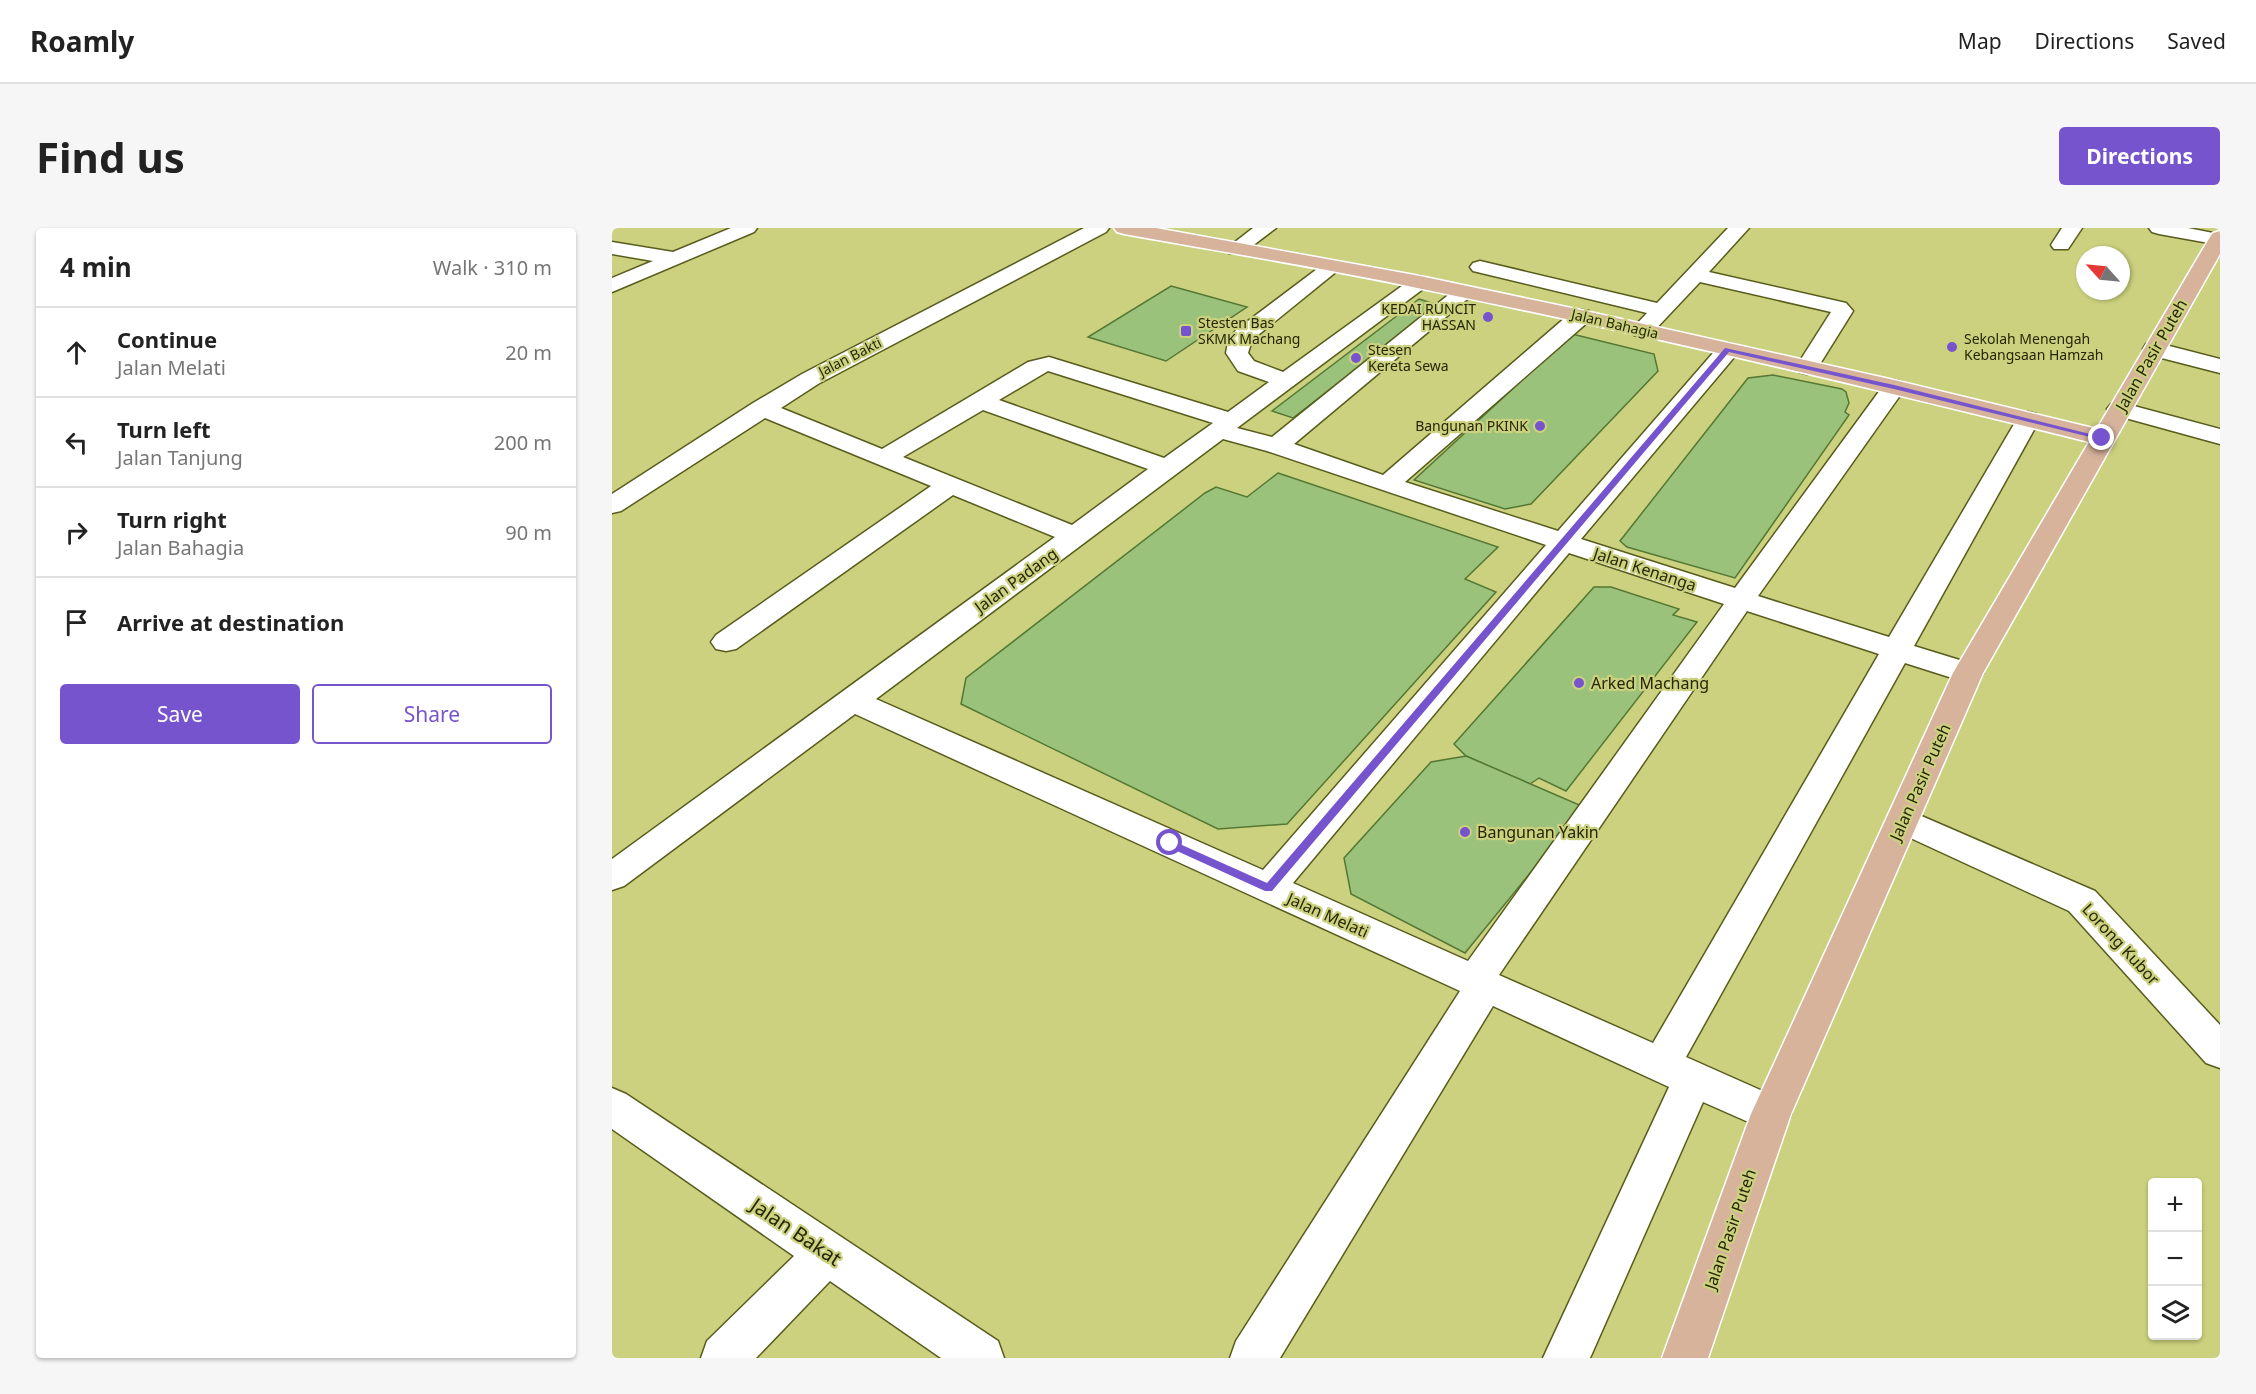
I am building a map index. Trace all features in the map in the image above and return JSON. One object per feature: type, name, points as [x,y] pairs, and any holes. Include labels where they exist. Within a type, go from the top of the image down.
[{"type":"main road","name":"Jalan Bahagia","points":[[1124,228],[1420,282],[1581,316],[2028,419],[2111,424]]},
{"type":"main road","name":"Jalan Pasir Puteh","points":[[1685,1358],[1771,1114],[1968,673],[2219,239]]},
{"type":"street","points":[[612,286],[747,228]]},
{"type":"street","name":"Jalan Bakti","points":[[616,498],[810,379],[1099,228]]},
{"type":"street","points":[[1236,249],[1266,228]]},
{"type":"street","points":[[1642,330],[1739,228]]},
{"type":"street","points":[[2061,246],[2072,228]]},
{"type":"street","points":[[2158,228],[2219,239]]},
{"type":"street","points":[[612,248],[676,259]]},
{"type":"street","points":[[1287,380],[1246,366],[1237,353],[1239,342],[1244,335],[1332,267]]},
{"type":"street","points":[[1480,267],[1661,310]]},
{"type":"street","points":[[1695,275],[1834,305],[1841,309],[1807,367]]},
{"type":"street","name":"Jalan Padang","points":[[612,877],[1420,282]]},
{"type":"street","points":[[1276,446],[1464,292]]},
{"type":"street","points":[[1387,485],[1581,316]]},
{"type":"street","points":[[2154,349],[2220,366]]},
{"type":"street","points":[[1268,888],[1728,350]]},
{"type":"street","name":"Jalan Kenanga","points":[[884,458],[1036,367],[1049,364],[1387,485],[1968,673]]},
{"type":"street","points":[[1253,1358],[1480,983],[1741,600],[1894,387]]},
{"type":"street","points":[[981,401],[1168,468]]},
{"type":"street","points":[[761,408],[1076,536]]},
{"type":"street","points":[[1566,1358],[1677,1072],[1895,650],[2028,419]]},
{"type":"street","points":[[2111,424],[2220,437]]},
{"type":"street","points":[[726,642],[950,485]]},
{"type":"street","name":"Jalan Melati","points":[[852,700],[1771,1114]]},
{"type":"street","name":"Lorong Kubor","points":[[1903,820],[2082,901],[2220,1051]]},
{"type":"street","name":"Jalan Bakat","points":[[612,1106],[981,1358]]},
{"type":"street","points":[[724,1358],[827,1252]]},
{"type":"building","points":[[1171,286],[1247,307],[1166,361],[1088,337]]},
{"type":"building","name":"Stesen Kereta Sewa","points":[[1419,299],[1438,305],[1293,418],[1272,411]]},
{"type":"building","name":"Bangunan PKINK","points":[[1572,334],[1654,354],[1658,371],[1531,504],[1505,509],[1414,480]]},
{"type":"building","points":[[1773,375],[1842,389],[1846,392],[1849,403],[1845,412],[1849,415],[1735,578],[1627,547],[1620,541],[1748,378]]},
{"type":"building","points":[[1278,473],[1498,547],[1465,579],[1496,592],[1287,824],[1218,829],[961,704],[966,678],[1205,493],[1216,487],[1247,497]]},
{"type":"building","name":"Arked Machang","points":[[1594,587],[1611,587],[1679,609],[1673,615],[1697,622],[1566,791],[1539,778],[1530,784],[1466,756],[1454,744]]},
{"type":"building","name":"Bangunan Yakin","points":[[1466,756],[1584,807],[1465,953],[1351,894],[1344,858],[1431,762]]},
{"type":"place","name":"KEDAI RUNCIT HASSAN","points":[[1488,317]]},
{"type":"place","name":"Stesten Bas SKMK Machang","points":[[1186,331]]},
{"type":"place","name":"Sekolah Menengah Kebangsaan Hamzah","points":[[1952,347]]},
{"type":"place","name":"Stesen Kereta Sewa","points":[[1356,358]]},
{"type":"place","name":"Bangunan PKINK","points":[[1540,426]]},
{"type":"place","name":"Arked Machang","points":[[1579,683]]},
{"type":"place","name":"Bangunan Yakin","points":[[1465,832]]},
{"type":"route","points":[[1170,843],[1268,888],[1728,350],[1894,387],[2102,438]]}]
